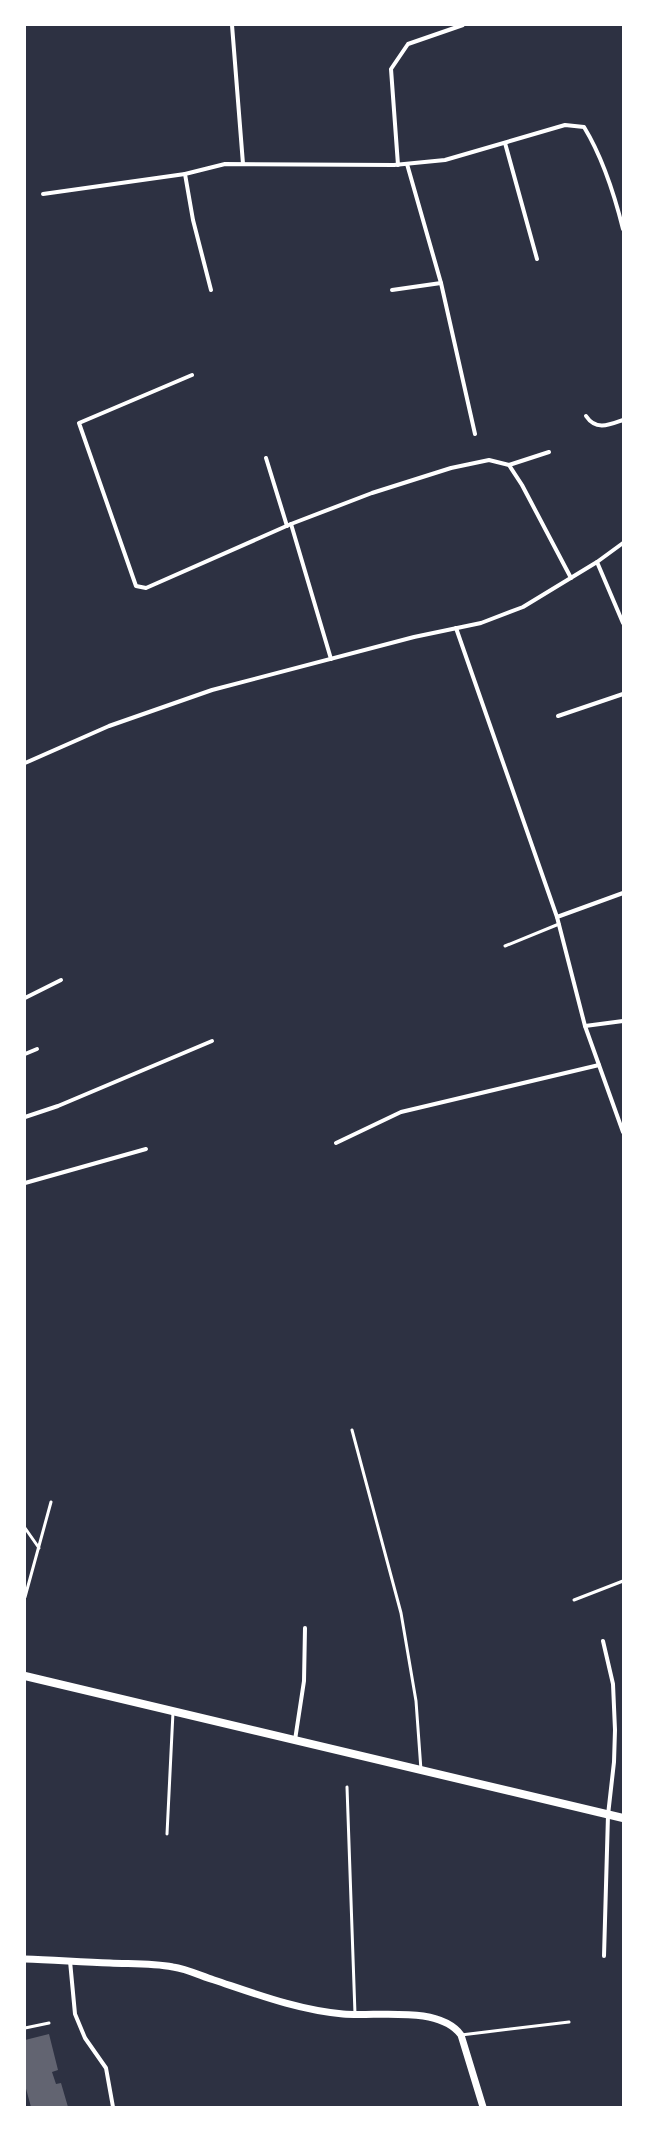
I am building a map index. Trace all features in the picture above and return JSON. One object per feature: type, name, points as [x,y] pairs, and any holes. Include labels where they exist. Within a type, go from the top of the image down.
[{"type":"main road","points":[[25,1676],[623,1818]]},
{"type":"street","points":[[232,25],[243,164]]},
{"type":"street","points":[[398,165],[391,69],[408,44],[463,25]]},
{"type":"street","points":[[43,194],[185,174],[225,164],[398,165],[445,160],[565,125],[584,127],[592,141],[614,193],[623,229]]},
{"type":"street","points":[[505,143],[537,259]]},
{"type":"street","points":[[406,164],[441,283],[475,434]]},
{"type":"street","points":[[185,174],[193,220],[211,290]]},
{"type":"street","points":[[392,290],[441,283]]},
{"type":"street","points":[[192,375],[79,423],[136,586],[146,588],[206,563],[289,525],[372,493],[451,468],[490,460],[509,465],[549,452]]},
{"type":"street","points":[[586,416],[592,424],[601,427],[623,420]]},
{"type":"street","points":[[266,458],[289,525],[331,659]]},
{"type":"street","points":[[509,465],[522,485],[571,578]]},
{"type":"street","points":[[25,763],[109,726],[212,690],[331,659],[481,623],[523,607],[597,562],[623,543]]},
{"type":"street","points":[[597,562],[623,623]]},
{"type":"street","points":[[456,628],[557,916],[585,1026],[623,1132]]},
{"type":"street","points":[[558,716],[623,694]]},
{"type":"street","points":[[557,916],[623,893]]},
{"type":"street","points":[[25,998],[60,980]]},
{"type":"street","points":[[585,1026],[623,1021]]},
{"type":"street","points":[[25,1118],[58,1106],[212,1041]]},
{"type":"street","points":[[25,1054],[38,1049]]},
{"type":"street","points":[[336,1143],[401,1112],[599,1065]]},
{"type":"street","points":[[25,1183],[146,1149]]},
{"type":"street","points":[[295,1740],[304,1681],[305,1628]]},
{"type":"street","points":[[603,1640],[613,1684],[615,1730],[614,1762],[608,1815],[604,1956]]},
{"type":"street","points":[[25,1959],[150,1964],[175,1967],[274,2000],[308,2008],[354,2014],[388,2014],[423,2017],[444,2021],[457,2029],[461,2035],[483,2107]]},
{"type":"street","points":[[70,1960],[75,2014],[85,2038],[106,2068],[113,2107]]},
{"type":"lane","points":[[505,946],[559,924]]},
{"type":"lane","points":[[352,1430],[401,1613],[416,1701],[421,1770]]},
{"type":"lane","points":[[25,1597],[51,1502]]},
{"type":"lane","points":[[25,1528],[39,1548]]},
{"type":"lane","points":[[574,1600],[623,1581]]},
{"type":"lane","points":[[167,1834],[173,1712]]},
{"type":"lane","points":[[347,1787],[354,2014]]},
{"type":"lane","points":[[461,2035],[568,2022]]},
{"type":"lane","points":[[25,2028],[49,2023]]},
{"type":"building","points":[[49,2034],[58,2070],[52,2072],[56,2084],[61,2083],[68,2107],[31,2107],[25,2085],[25,2040]]}]
